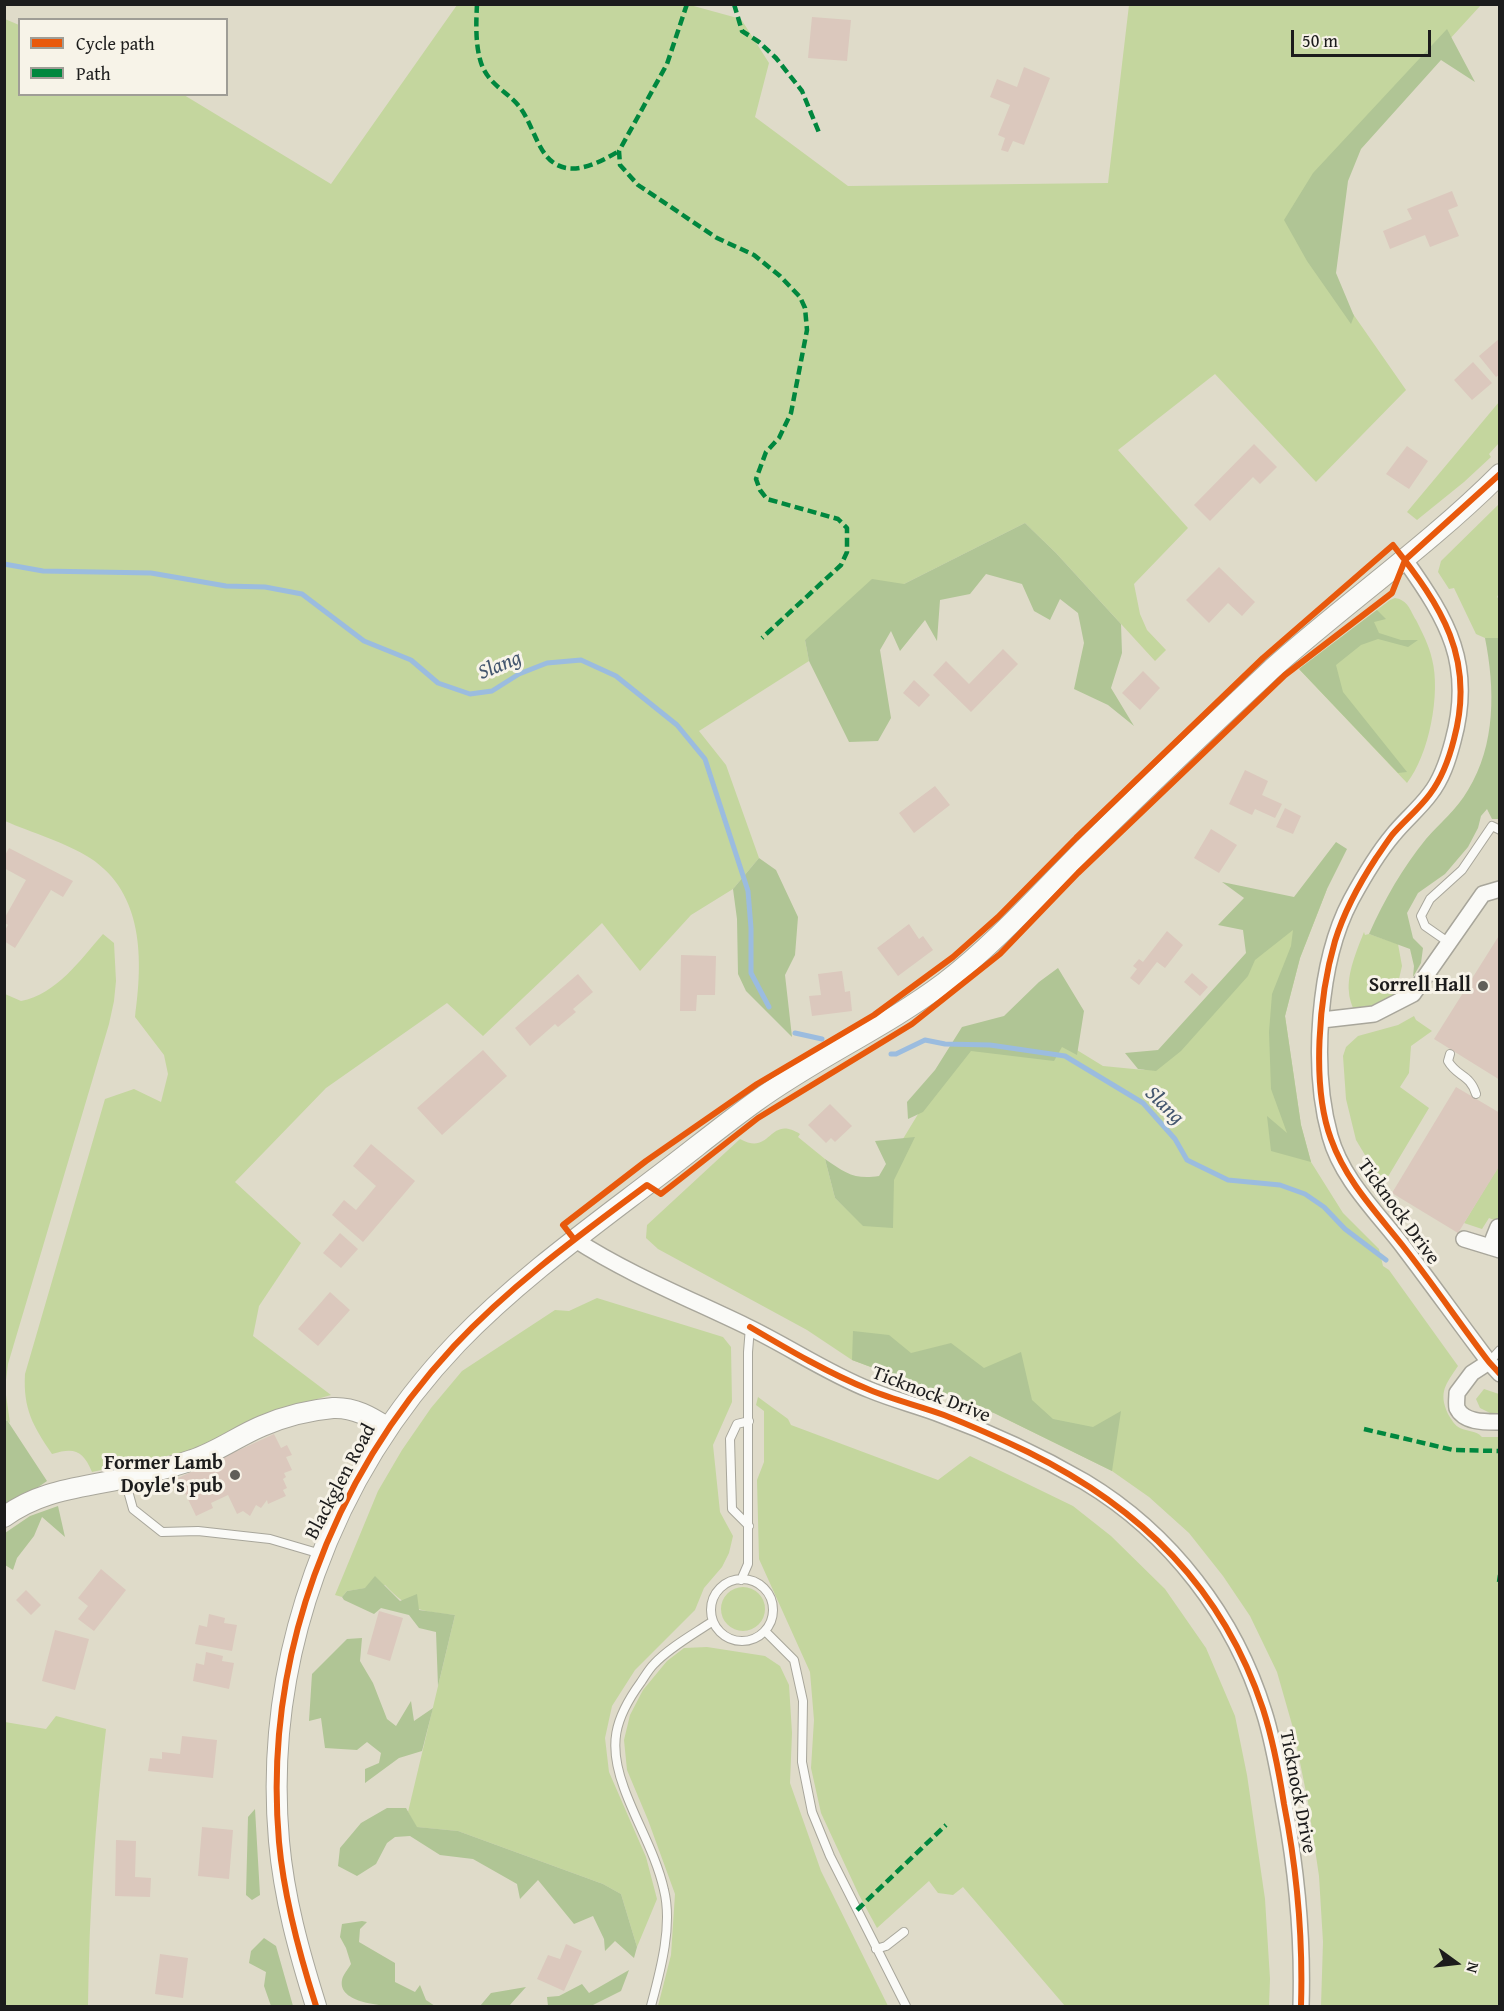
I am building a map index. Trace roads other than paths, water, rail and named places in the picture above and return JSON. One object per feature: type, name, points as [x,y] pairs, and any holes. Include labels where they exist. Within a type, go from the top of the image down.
[{"type":"street","name":"Blackglen Road","points":[[316,2007],[293,1928],[279,1842],[277,1782],[281,1718],[291,1653],[303,1606],[321,1554],[351,1490],[388,1428],[425,1379],[456,1344],[521,1282],[574,1239],[756,1101],[904,1011],[960,970],[1014,921],[1094,840],[1273,668],[1405,560],[1500,474]]},
{"type":"street","name":"Ticknock Drive","points":[[1405,560],[1439,611],[1453,641],[1461,687],[1458,722],[1451,751],[1439,780],[1430,794],[1392,835],[1350,902],[1335,940],[1327,974],[1322,1020],[1319,1063],[1323,1102],[1330,1137],[1342,1165],[1367,1202],[1500,1374]]},
{"type":"street","points":[[1322,1020],[1374,1014],[1413,994],[1483,894],[1500,888]]},
{"type":"street","points":[[1464,1239],[1495,1249],[1498,1227]]},
{"type":"street","name":"Ticknock Drive","points":[[574,1239],[616,1265],[750,1328],[846,1380],[978,1430],[1028,1452],[1086,1483],[1142,1524],[1183,1565],[1216,1609],[1243,1657],[1269,1729],[1295,1873],[1300,1949],[1300,2007]]},
{"type":"street","points":[[1489,1362],[1472,1373],[1456,1393],[1457,1407],[1466,1418],[1484,1422],[1500,1422]]},
{"type":"street","points":[[4,1517],[14,1510],[64,1489],[125,1478],[193,1460],[228,1445],[262,1426],[307,1413],[334,1408],[352,1410],[388,1428]]},
{"type":"lane","points":[[1448,942],[1425,926],[1421,916],[1430,899],[1462,870],[1492,826],[1500,830]]},
{"type":"lane","points":[[1450,1054],[1449,1061],[1453,1069],[1473,1084],[1476,1094]]},
{"type":"lane","points":[[741,1580],[748,1564],[750,1328]]},
{"type":"lane","points":[[1489,1362],[1500,1350]]},
{"type":"lane","points":[[749,1421],[737,1424],[730,1439],[732,1509],[749,1526]]},
{"type":"lane","points":[[125,1478],[133,1509],[162,1532],[198,1531],[270,1539],[321,1554]]},
{"type":"lane","points":[[751,1581],[767,1593],[771,1602],[770,1622],[765,1631],[747,1641],[736,1641],[726,1637],[713,1621],[711,1612],[716,1593],[731,1582],[751,1581]]},
{"type":"lane","points":[[651,2007],[663,1956],[666,1926],[665,1892],[654,1859],[624,1788],[615,1755],[617,1723],[630,1697],[654,1664],[713,1621]]},
{"type":"lane","points":[[765,1631],[794,1660],[802,1701],[802,1762],[813,1812],[830,1856],[906,2007]]},
{"type":"lane","points":[[876,1949],[886,1946],[904,1932]]},
{"type":"waterway","name":"Slang","points":[[4,564],[43,571],[151,573],[226,586],[265,587],[302,594],[364,641],[411,660],[438,683],[470,694],[492,691],[519,674],[547,663],[581,660],[616,676],[677,725],[705,759],[748,891],[751,973],[769,1007]]},
{"type":"waterway","name":"Slang","points":[[795,1033],[822,1039]]},
{"type":"waterway","name":"Slang","points":[[891,1054],[896,1054],[925,1040],[945,1044],[990,1045],[1065,1056],[1143,1103],[1175,1139],[1187,1160],[1228,1180],[1280,1185],[1305,1194],[1324,1207],[1345,1229],[1386,1260]]},
{"type":"place","name":"Sorrell Hall","points":[[1483,986]]},
{"type":"place","name":"Former Lamb Doyle's pub","points":[[235,1475]]}]
